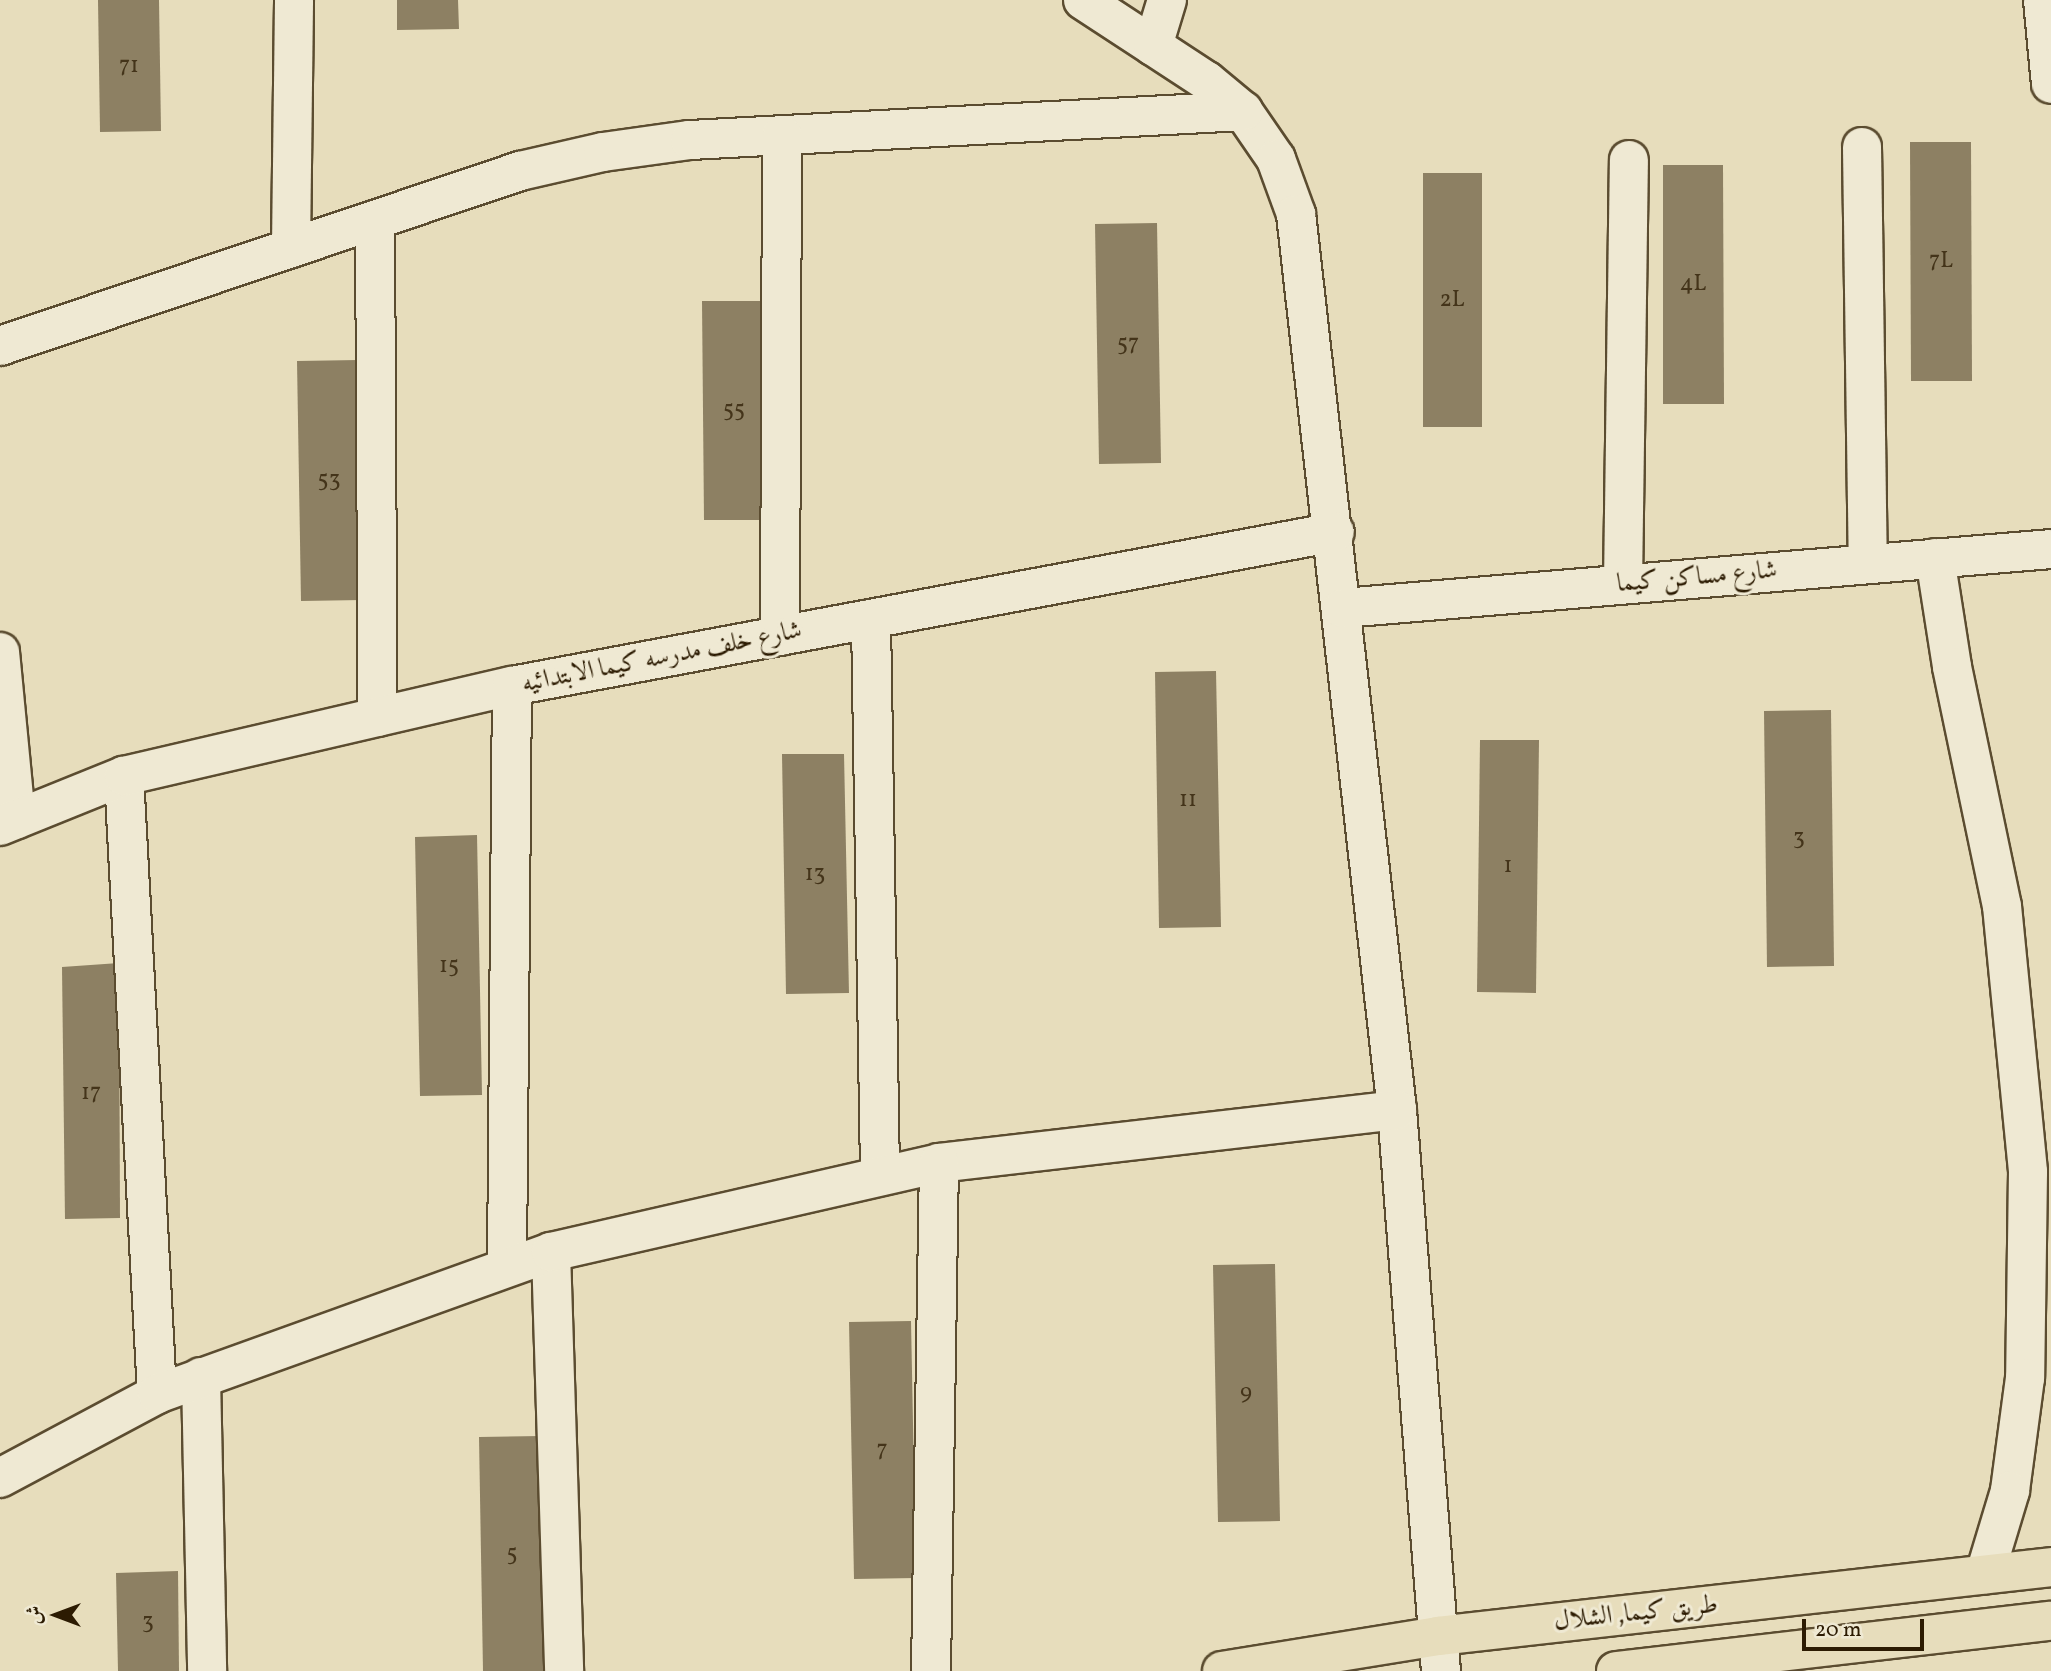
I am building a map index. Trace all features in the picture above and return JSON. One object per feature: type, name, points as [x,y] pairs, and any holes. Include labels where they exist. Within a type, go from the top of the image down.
[{"type":"highway","name":"طريق كيما, الشلال","points":[[1222,1671],[1439,1653],[1985,1574],[2051,1567]]},
{"type":"highway","name":"طريق كيما, الشلال","points":[[1616,1671],[2051,1621]]},
{"type":"street","points":[[291,248],[294,0]]},
{"type":"street","points":[[1083,0],[1207,81],[1243,111],[1276,159],[1296,214],[1335,532],[1397,1110],[1439,1653]]},
{"type":"street","points":[[1153,46],[1167,0]]},
{"type":"street","points":[[2043,0],[2051,84]]},
{"type":"street","points":[[0,346],[520,172],[603,152],[691,140],[1243,111]]},
{"type":"street","points":[[780,636],[782,135]]},
{"type":"street","points":[[1862,147],[1868,564]]},
{"type":"street","points":[[1623,584],[1629,160]]},
{"type":"street","points":[[375,220],[378,717]]},
{"type":"street","name":"شارع خلف مدرسه كيما الابتدائيه","points":[[8,822],[124,776],[512,687],[1335,532]]},
{"type":"street","name":"شارع مساكن كيما","points":[[1343,608],[2051,549]]},
{"type":"street","points":[[1935,558],[1952,667],[2001,905],[2039,1171],[2025,1378],[2010,1491],[1985,1574]]},
{"type":"street","points":[[871,619],[880,1176]]},
{"type":"street","points":[[0,652],[8,822]]},
{"type":"street","points":[[507,1265],[512,687]]},
{"type":"street","points":[[124,776],[157,1394]]},
{"type":"street","points":[[0,1478],[157,1394],[507,1265],[551,1252],[939,1163],[1397,1110]]},
{"type":"street","points":[[931,1671],[939,1163]]},
{"type":"street","points":[[551,1252],[564,1671]]},
{"type":"street","points":[[201,1377],[206,1671]]},
{"type":"building","points":[[98,0],[159,0],[161,131],[100,132]]},
{"type":"building","points":[[397,0],[458,0],[459,29],[397,30]]},
{"type":"building","points":[[1910,142],[1971,142],[1972,381],[1911,381]]},
{"type":"building","points":[[1663,165],[1723,165],[1724,404],[1663,404]]},
{"type":"building","points":[[1423,173],[1482,173],[1482,427],[1423,427]]},
{"type":"building","points":[[1157,223],[1161,463],[1099,464],[1095,224]]},
{"type":"building","points":[[702,301],[763,301],[766,520],[704,520]]},
{"type":"building","points":[[358,360],[362,600],[301,601],[297,361]]},
{"type":"building","points":[[1216,671],[1221,927],[1159,928],[1155,672]]},
{"type":"building","points":[[1831,710],[1834,966],[1767,967],[1764,711]]},
{"type":"building","points":[[1480,740],[1539,740],[1536,993],[1477,992]]},
{"type":"building","points":[[782,754],[844,754],[849,993],[786,994]]},
{"type":"building","points":[[477,835],[482,1095],[420,1096],[415,837]]},
{"type":"building","points":[[119,963],[120,1218],[65,1219],[62,967]]},
{"type":"building","points":[[1275,1264],[1280,1521],[1218,1522],[1213,1265]]},
{"type":"building","points":[[911,1321],[916,1578],[854,1579],[849,1322]]},
{"type":"building","points":[[541,1436],[545,1671],[483,1671],[479,1437]]},
{"type":"building","points":[[178,1571],[179,1671],[118,1671],[116,1573]]}]
